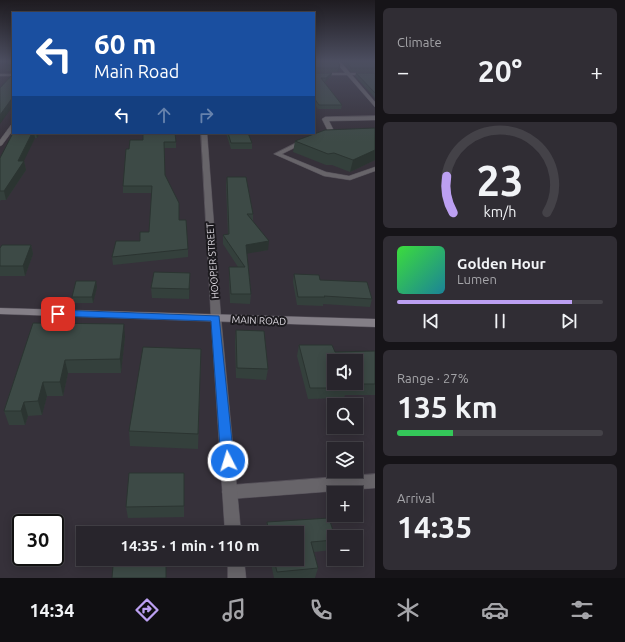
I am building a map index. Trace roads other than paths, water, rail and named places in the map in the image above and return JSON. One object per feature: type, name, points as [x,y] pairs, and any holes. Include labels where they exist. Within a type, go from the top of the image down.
[{"type":"main road","name":"MAIN ROAD","points":[[0,311],[375,323]]},
{"type":"street","points":[[361,88],[375,105]]},
{"type":"street","points":[[322,135],[337,135],[325,118],[375,118]]},
{"type":"street","points":[[0,144],[12,127]]},
{"type":"street","name":"HOOPER STREET","points":[[204,134],[216,318],[232,526]]},
{"type":"street","points":[[309,138],[277,154],[324,174],[350,178],[375,169]]},
{"type":"street","points":[[230,492],[375,481]]},
{"type":"street","points":[[236,566],[237,578]]}]
